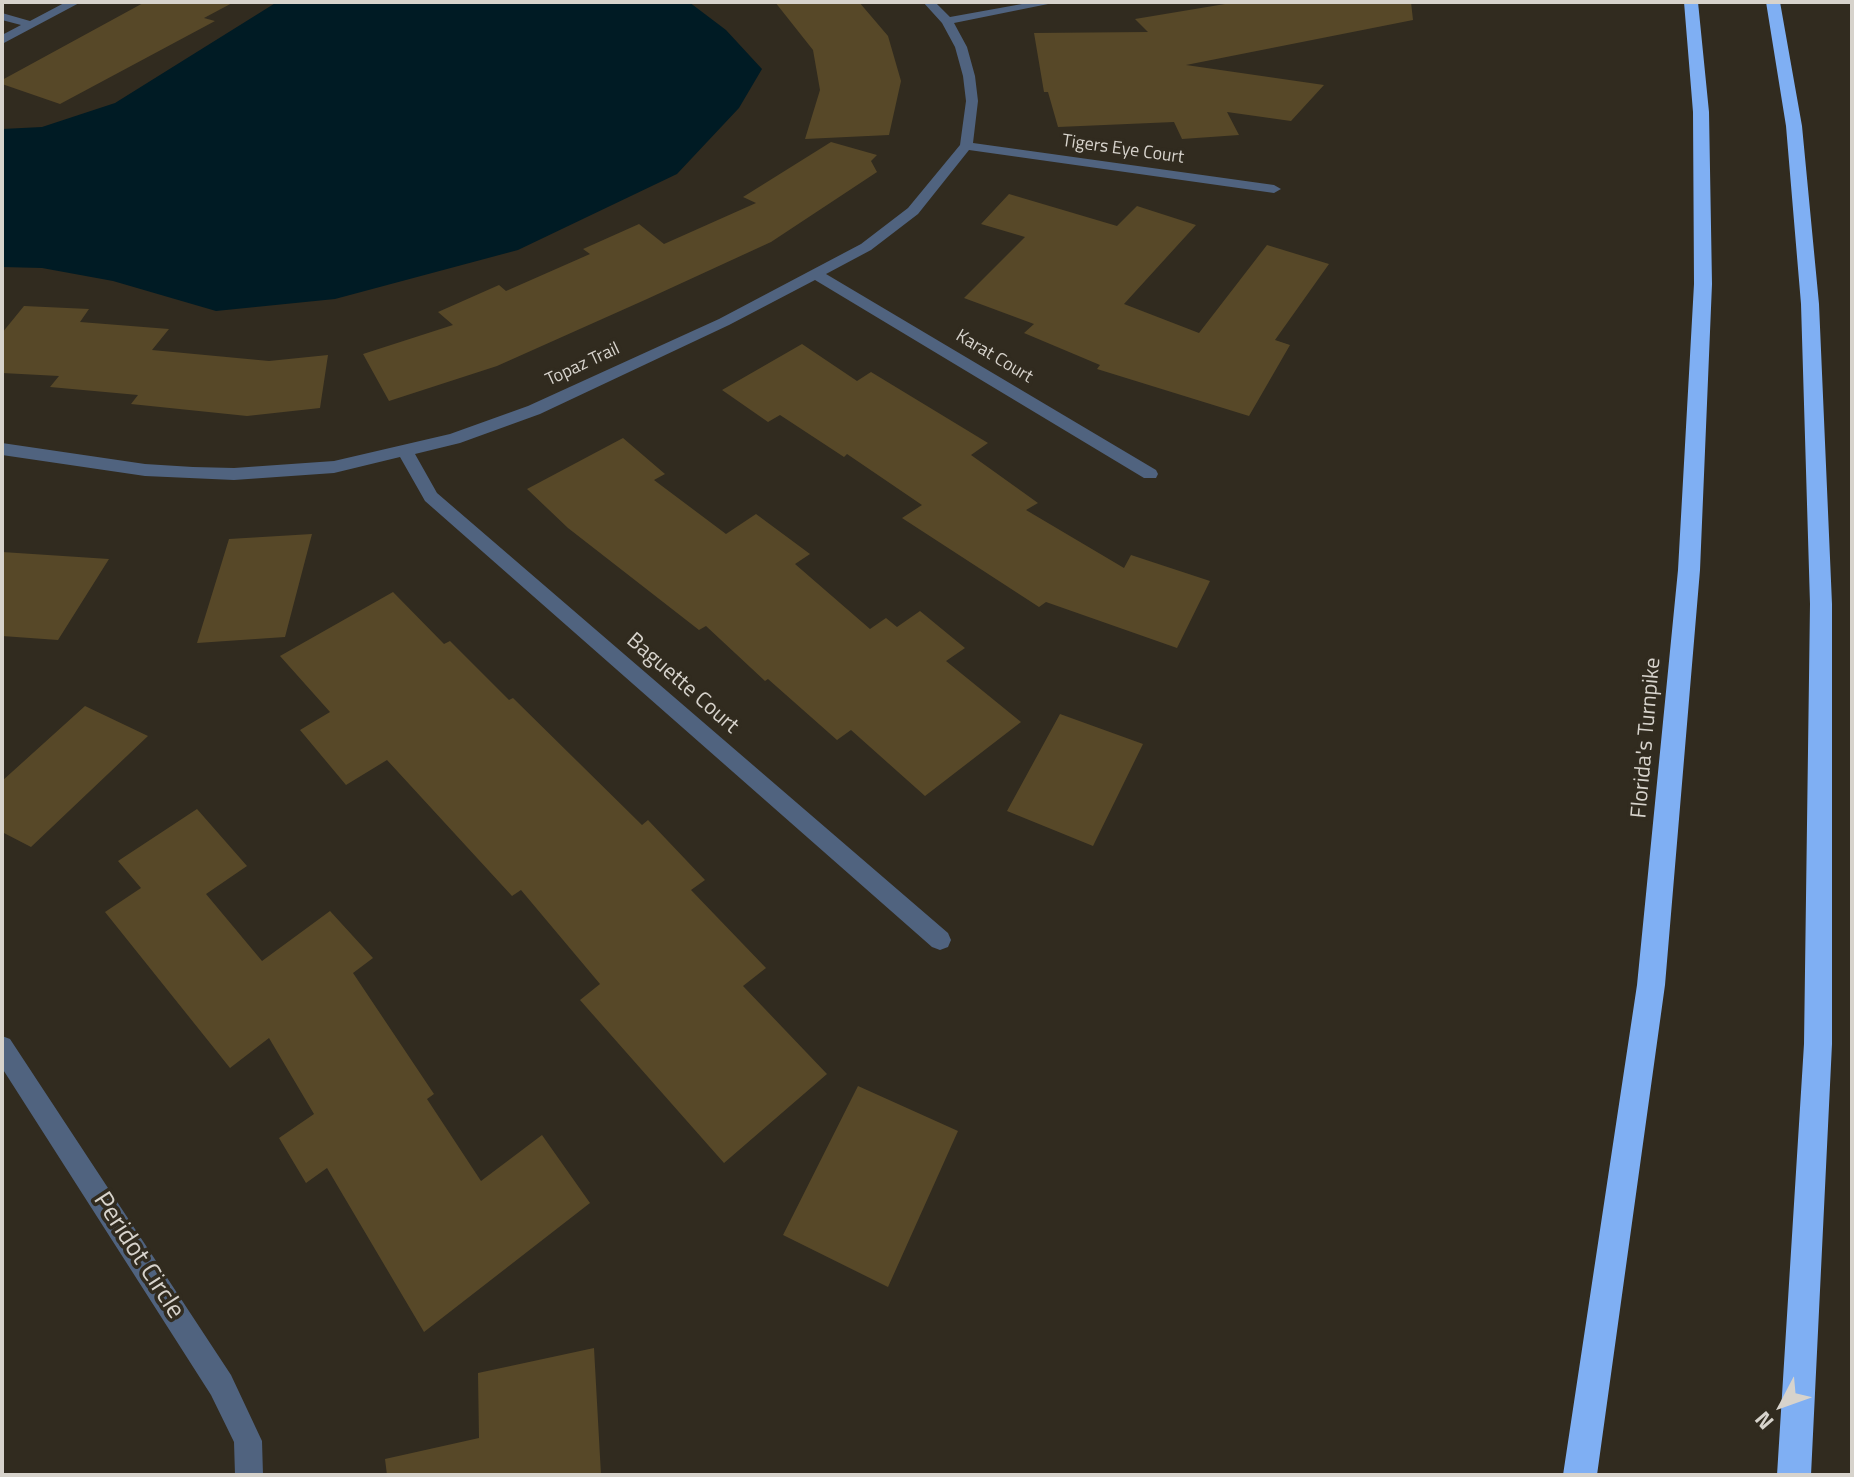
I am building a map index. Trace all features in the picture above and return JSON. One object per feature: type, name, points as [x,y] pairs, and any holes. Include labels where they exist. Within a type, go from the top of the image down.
[{"type":"highway","name":"Florida's Turnpike","points":[[1580,1475],[1651,985],[1689,570],[1703,284],[1701,112],[1691,2]]},
{"type":"highway","points":[[1773,2],[1794,126],[1810,304],[1821,604],[1818,1044],[1794,1475]]},
{"type":"street","points":[[2,40],[75,2]]},
{"type":"street","points":[[929,2],[947,21],[961,47],[969,76],[972,101],[966,146]]},
{"type":"street","points":[[947,21],[1052,2]]},
{"type":"street","points":[[2,16],[32,25]]},
{"type":"street","name":"Tigers Eye Court","points":[[966,146],[1274,189]]},
{"type":"street","name":"Topaz Trail","points":[[2,449],[145,470],[234,474],[334,467],[454,439],[534,410],[817,275],[866,247],[913,211],[966,146]]},
{"type":"street","name":"Karat Court","points":[[817,275],[1150,474]]},
{"type":"street","name":"Baguette Court","points":[[406,452],[431,497],[940,940]]},
{"type":"street","name":"Peridot Circle","points":[[2,1047],[221,1385],[248,1441],[249,1475]]},
{"type":"water","points":[[277,2],[689,2],[726,30],[762,69],[739,108],[677,174],[518,250],[335,299],[216,311],[113,281],[42,268],[2,267],[2,129],[42,127],[115,103]]},
{"type":"building","points":[[145,2],[234,2],[204,18],[215,21],[60,104],[2,84],[2,80]]},
{"type":"building","points":[[775,2],[859,2],[888,36],[901,81],[889,135],[805,139],[820,90],[813,50]]},
{"type":"building","points":[[1237,2],[1411,2],[1413,20],[1186,65],[1324,85],[1291,121],[1227,112],[1239,135],[1182,139],[1174,122],[1058,127],[1048,92],[1044,92],[1034,33],[1148,32],[1135,19]]},
{"type":"building","points":[[831,142],[877,155],[871,161],[877,172],[771,242],[647,299],[497,366],[389,401],[363,354],[453,325],[438,312],[499,285],[506,291],[590,254],[583,249],[639,224],[664,244],[756,203],[743,197]]},
{"type":"building","points":[[1009,194],[1117,226],[1137,206],[1196,225],[1124,304],[1199,333],[1267,245],[1329,264],[1275,340],[1290,345],[1249,416],[1097,369],[1100,365],[1024,333],[1034,324],[964,298],[1025,237],[981,224]]},
{"type":"building","points":[[24,306],[89,309],[80,322],[169,329],[152,350],[269,361],[328,355],[320,408],[247,416],[131,404],[138,395],[50,387],[59,376],[2,373],[2,333]]},
{"type":"building","points":[[802,344],[857,381],[871,372],[988,443],[971,455],[1038,503],[1026,510],[1124,568],[1131,555],[1210,581],[1177,648],[1046,602],[1039,607],[902,518],[922,505],[847,454],[844,457],[780,415],[768,422],[722,390]]},
{"type":"building","points":[[623,438],[665,474],[654,480],[726,534],[756,514],[810,554],[795,564],[870,629],[886,618],[897,627],[920,611],[965,648],[946,661],[1021,722],[925,796],[851,730],[837,740],[768,679],[765,681],[706,626],[699,630],[568,528],[527,489]]},
{"type":"building","points":[[312,534],[285,637],[197,643],[229,539]]},
{"type":"building","points":[[2,552],[109,559],[58,640],[2,636]]},
{"type":"building","points":[[393,592],[444,644],[450,641],[509,700],[513,698],[642,825],[648,820],[705,880],[691,890],[766,968],[743,986],[827,1074],[724,1163],[580,1000],[600,984],[521,890],[512,896],[387,760],[346,785],[300,730],[330,712],[280,656]]},
{"type":"building","points":[[85,706],[148,736],[31,847],[2,832],[2,781]]},
{"type":"building","points":[[1060,714],[1143,744],[1093,846],[1007,811]]},
{"type":"building","points":[[197,809],[247,866],[206,894],[262,961],[330,911],[373,958],[353,973],[434,1094],[427,1099],[481,1181],[542,1135],[590,1203],[424,1332],[327,1168],[306,1183],[279,1138],[314,1114],[269,1038],[230,1068],[105,912],[141,888],[118,861]]},
{"type":"building","points":[[858,1086],[958,1131],[888,1287],[783,1235]]},
{"type":"building","points":[[594,1348],[601,1475],[387,1475],[385,1459],[479,1438],[478,1373]]}]
